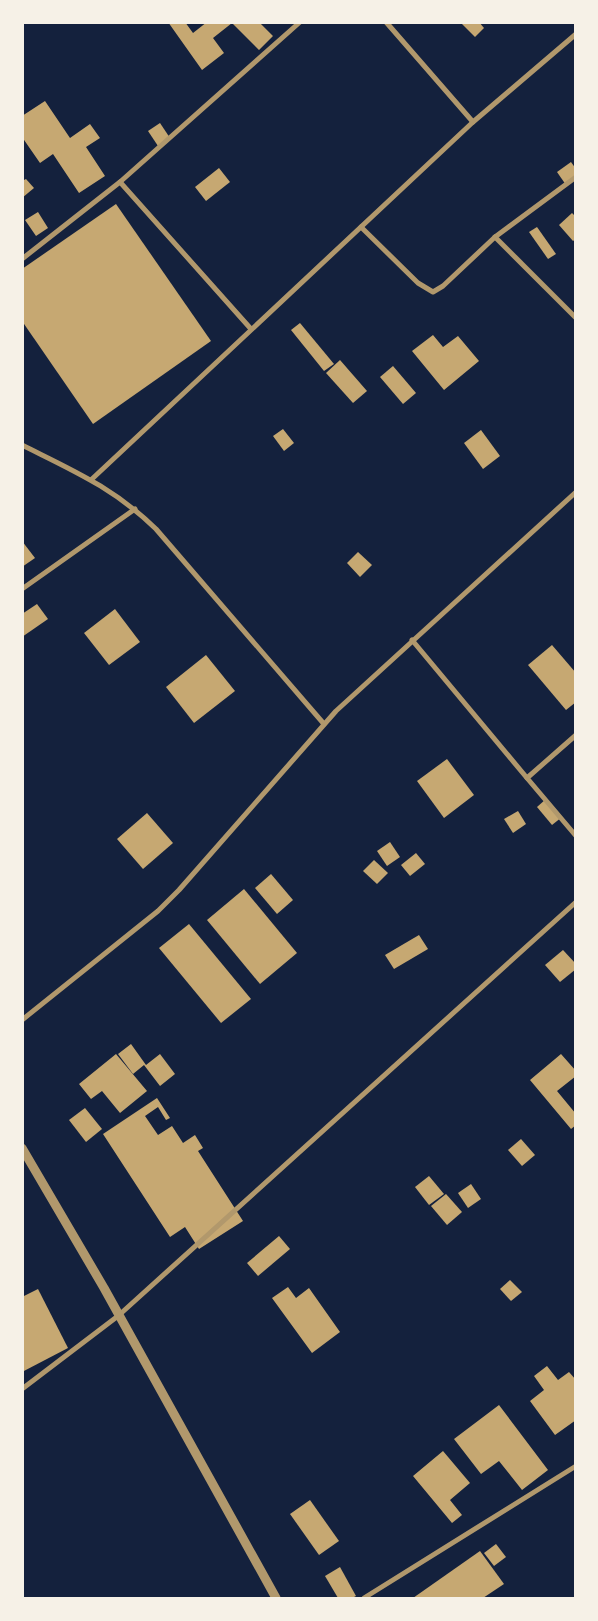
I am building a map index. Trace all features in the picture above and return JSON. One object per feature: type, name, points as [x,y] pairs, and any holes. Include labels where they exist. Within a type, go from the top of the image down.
[{"type":"street","points":[[22,259],[120,182],[300,22]]},
{"type":"street","points":[[386,22],[473,122]]},
{"type":"street","points":[[92,479],[473,122],[576,34]]},
{"type":"street","points":[[361,227],[418,283],[433,292],[444,286],[495,237],[576,177]]},
{"type":"street","points":[[120,182],[251,329]]},
{"type":"street","points":[[495,237],[576,318]]},
{"type":"street","points":[[22,445],[92,479],[135,509],[156,529],[324,724]]},
{"type":"street","points":[[22,1020],[158,911],[179,890],[324,724],[412,640],[576,492]]},
{"type":"street","points":[[22,589],[135,509]]},
{"type":"street","points":[[412,640],[576,836]]},
{"type":"street","points":[[527,778],[576,735]]},
{"type":"street","points":[[22,1389],[118,1316],[576,902]]},
{"type":"street","points":[[22,1148],[276,1598]]},
{"type":"street","points":[[364,1598],[576,1466]]},
{"type":"building","points":[[168,22],[185,22],[193,33],[207,22],[259,22],[273,36],[259,50],[232,23],[213,38],[224,53],[202,70]]},
{"type":"building","points":[[464,22],[479,22],[484,28],[475,37],[462,24]]},
{"type":"building","points":[[45,101],[70,138],[90,124],[100,138],[86,147],[105,176],[79,193],[53,154],[40,163],[22,137],[22,116]]},
{"type":"building","points":[[160,123],[170,138],[158,146],[148,131]]},
{"type":"building","points":[[571,162],[576,169],[576,178],[566,185],[557,172]]},
{"type":"building","points":[[219,168],[230,182],[206,201],[195,187]]},
{"type":"building","points":[[26,179],[34,188],[22,198],[22,181]]},
{"type":"building","points":[[116,204],[211,341],[93,424],[22,321],[22,269]]},
{"type":"building","points":[[38,212],[48,228],[36,236],[25,220]]},
{"type":"building","points":[[572,213],[576,217],[576,239],[573,241],[559,225]]},
{"type":"building","points":[[537,227],[556,254],[548,259],[529,232]]},
{"type":"building","points":[[300,323],[334,364],[324,371],[291,330]]},
{"type":"building","points":[[433,335],[443,347],[458,336],[479,361],[444,390],[412,351]]},
{"type":"building","points":[[340,360],[367,391],[353,403],[326,373]]},
{"type":"building","points":[[393,366],[416,393],[403,404],[380,377]]},
{"type":"building","points":[[283,429],[294,443],[284,451],[273,436]]},
{"type":"building","points":[[481,430],[500,456],[483,469],[464,443]]},
{"type":"building","points":[[22,541],[35,558],[22,567]]},
{"type":"building","points":[[358,552],[372,565],[360,577],[347,563]]},
{"type":"building","points":[[37,604],[48,619],[22,637],[22,614]]},
{"type":"building","points":[[115,609],[140,642],[109,665],[84,633]]},
{"type":"building","points":[[552,645],[576,673],[576,702],[566,710],[528,665]]},
{"type":"building","points":[[206,655],[235,691],[194,723],[166,687]]},
{"type":"building","points":[[447,759],[474,795],[444,818],[417,781]]},
{"type":"building","points":[[546,799],[562,817],[552,825],[537,807]]},
{"type":"building","points":[[518,811],[526,824],[513,833],[504,819]]},
{"type":"building","points":[[147,813],[173,843],[143,869],[117,839]]},
{"type":"building","points":[[390,842],[400,857],[387,866],[377,851]]},
{"type":"building","points":[[416,853],[425,864],[410,876],[401,865]]},
{"type":"building","points":[[374,860],[388,873],[377,884],[363,871]]},
{"type":"building","points":[[271,874],[293,900],[277,914],[255,888]]},
{"type":"building","points":[[244,889],[297,953],[260,984],[207,920]]},
{"type":"building","points":[[189,924],[251,999],[221,1023],[159,948]]},
{"type":"building","points":[[419,935],[428,949],[394,969],[385,955]]},
{"type":"building","points":[[563,950],[576,964],[576,969],[560,982],[545,965]]},
{"type":"building","points":[[131,1044],[146,1065],[160,1054],[175,1074],[160,1086],[144,1065],[133,1074],[118,1054]]},
{"type":"building","points":[[116,1054],[147,1091],[120,1113],[102,1091],[91,1099],[79,1084]]},
{"type":"building","points":[[561,1054],[576,1071],[576,1076],[557,1091],[576,1114],[576,1125],[571,1129],[530,1080]]},
{"type":"building","points":[[157,1098],[170,1118],[166,1120],[158,1107],[145,1116],[158,1135],[172,1126],[183,1143],[195,1135],[203,1148],[198,1151],[243,1221],[199,1249],[185,1227],[170,1237],[103,1134]]},
{"type":"building","points":[[85,1108],[102,1129],[86,1142],[69,1120]]},
{"type":"building","points":[[521,1139],[535,1155],[522,1166],[508,1150]]},
{"type":"building","points":[[429,1176],[444,1194],[429,1205],[415,1187]]},
{"type":"building","points":[[471,1184],[481,1199],[468,1208],[458,1193]]},
{"type":"building","points":[[446,1194],[462,1212],[447,1225],[431,1206]]},
{"type":"building","points":[[279,1236],[290,1249],[258,1276],[247,1263]]},
{"type":"building","points":[[510,1280],[522,1292],[511,1301],[500,1289]]},
{"type":"building","points":[[288,1287],[296,1298],[309,1288],[340,1332],[312,1353],[272,1298]]},
{"type":"building","points":[[38,1289],[68,1348],[22,1372],[22,1297]]},
{"type":"building","points":[[547,1366],[558,1380],[569,1372],[576,1380],[576,1420],[555,1435],[530,1401],[544,1390],[534,1376]]},
{"type":"building","points":[[499,1405],[548,1470],[522,1490],[499,1461],[481,1474],[454,1439]]},
{"type":"building","points":[[443,1451],[470,1483],[450,1500],[462,1515],[452,1523],[413,1476]]},
{"type":"building","points":[[310,1500],[339,1541],[319,1555],[290,1514]]},
{"type":"building","points":[[496,1544],[506,1557],[494,1566],[484,1553]]},
{"type":"building","points":[[480,1551],[504,1584],[483,1598],[413,1598]]},
{"type":"building","points":[[340,1567],[356,1596],[352,1598],[338,1598],[325,1576]]}]
